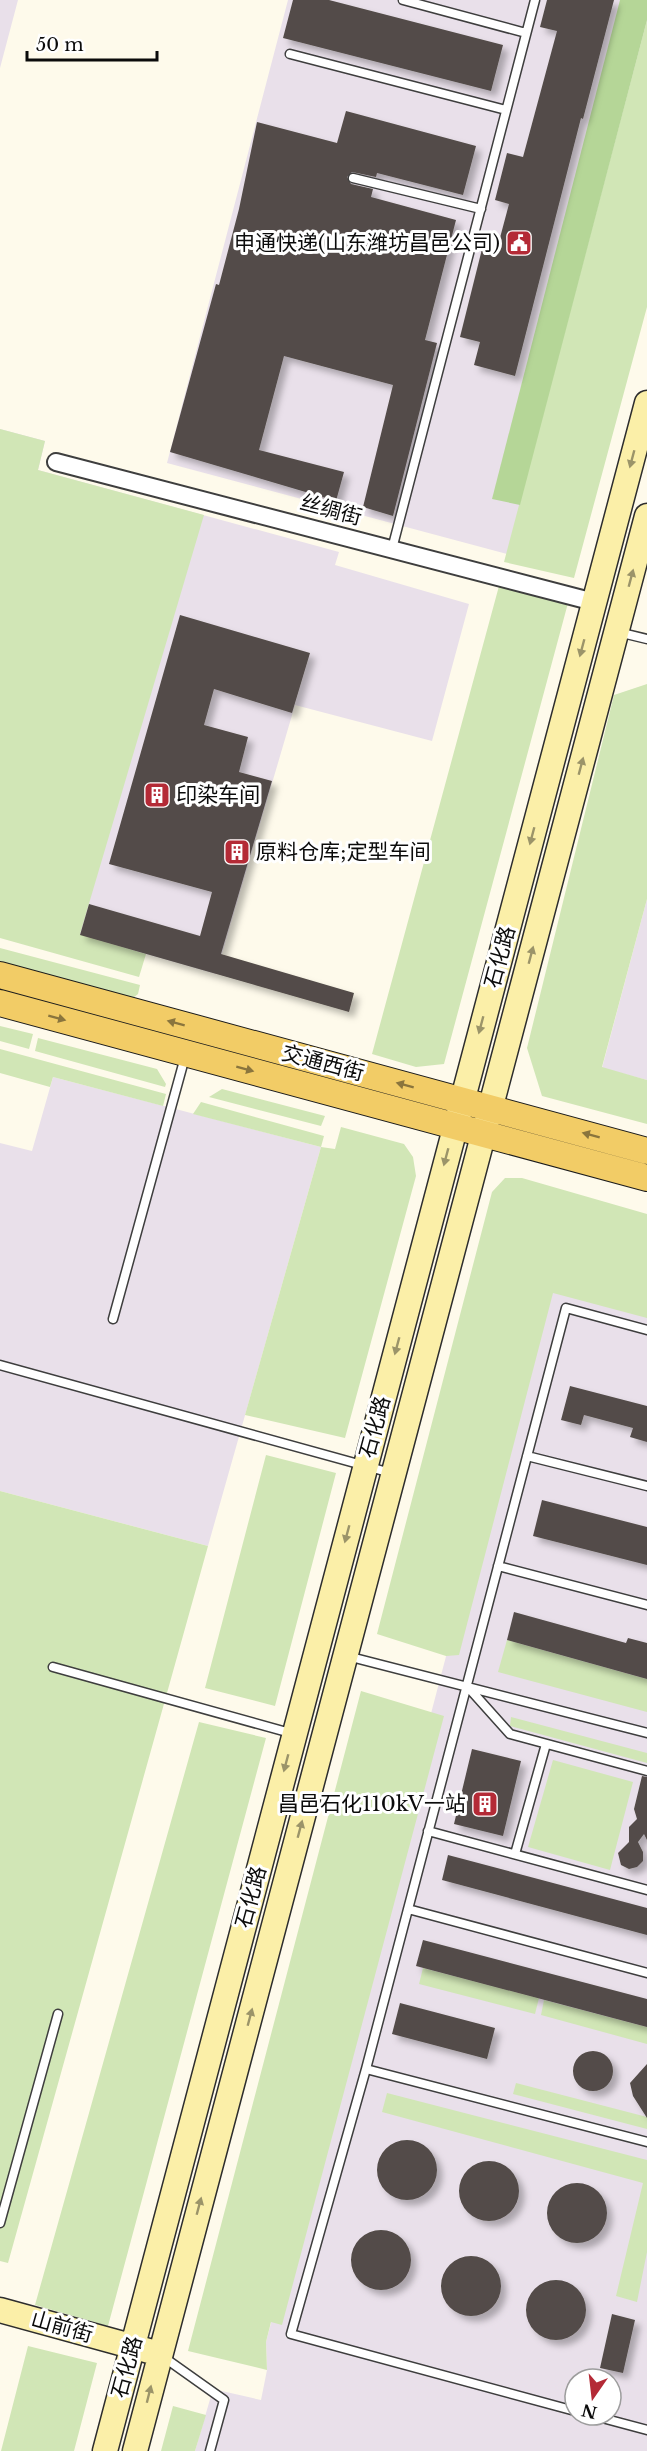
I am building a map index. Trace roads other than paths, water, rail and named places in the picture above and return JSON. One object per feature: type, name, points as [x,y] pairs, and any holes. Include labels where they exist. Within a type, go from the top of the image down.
[{"type":"main road","name":"石化路","points":[[105,2451],[647,403]]},
{"type":"main road","name":"石化路","points":[[135,2451],[647,516]]},
{"type":"main road","name":"交通西街","points":[[0,975],[647,1151]]},
{"type":"main road","name":"交通西街","points":[[0,1003],[647,1178]]},
{"type":"main road","name":"山前街","points":[[0,2310],[159,2354]]},
{"type":"street","name":"丝绸街","points":[[56,462],[594,602]]},
{"type":"lane","points":[[403,0],[526,33]]},
{"type":"lane","points":[[392,549],[535,0]]},
{"type":"lane","points":[[290,54],[506,110]]},
{"type":"lane","points":[[353,178],[481,209]]},
{"type":"lane","points":[[617,631],[647,639]]},
{"type":"lane","points":[[113,1319],[186,1053]]},
{"type":"lane","points":[[563,2408],[291,2334],[366,2068],[566,1308],[647,1330]]},
{"type":"lane","points":[[0,1365],[395,1473]]},
{"type":"lane","points":[[527,1456],[647,1486]]},
{"type":"lane","points":[[498,1566],[647,1605]]},
{"type":"lane","points":[[346,1656],[647,1733]]},
{"type":"lane","points":[[53,1667],[294,1734]]},
{"type":"lane","points":[[466,1685],[510,1734],[647,1771]]},
{"type":"lane","points":[[516,1854],[546,1744]]},
{"type":"lane","points":[[428,1831],[647,1890]]},
{"type":"lane","points":[[408,1908],[647,1973]]},
{"type":"lane","points":[[0,2223],[58,2014]]},
{"type":"lane","points":[[366,2068],[647,2142]]},
{"type":"lane","points":[[159,2354],[224,2400],[210,2451]]},
{"type":"lane","points":[[623,2424],[647,2430]]},
{"type":"place","name":"申通快递(山东潍坊昌邑公司)","points":[[519,243]]},
{"type":"place","name":"印染车间","points":[[157,795]]},
{"type":"place","name":"原料仓库;定型车间","points":[[237,852]]},
{"type":"place","name":"昌邑石化110kV一站","points":[[485,1804]]}]
